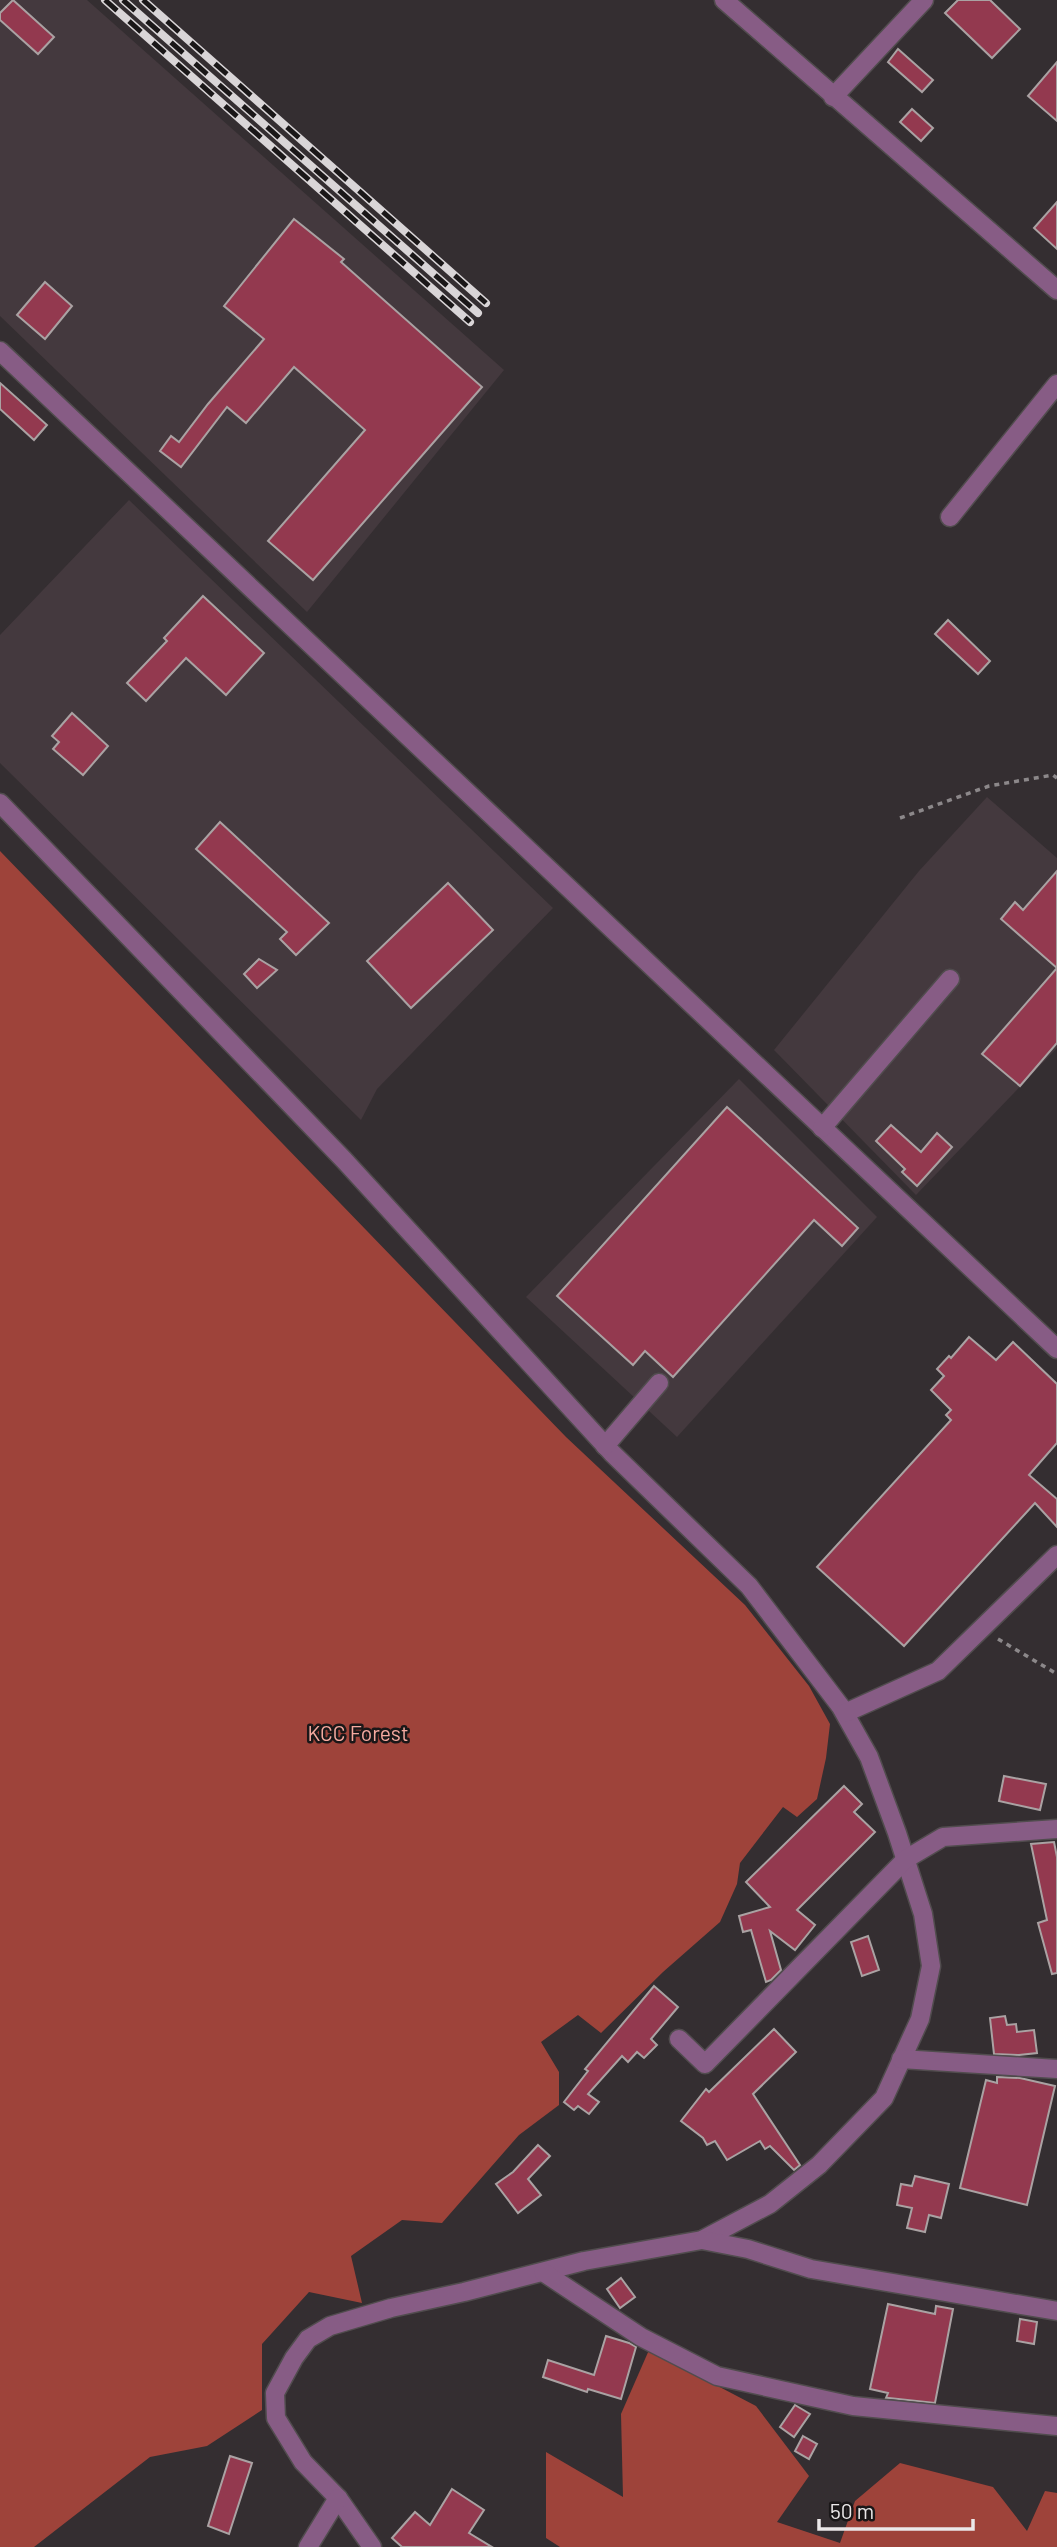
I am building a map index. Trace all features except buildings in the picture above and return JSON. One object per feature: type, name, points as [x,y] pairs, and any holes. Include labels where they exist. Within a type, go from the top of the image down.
[{"type":"street","points":[[724,0],[1057,290]]},
{"type":"street","points":[[833,97],[924,0]]},
{"type":"street","points":[[0,351],[1057,1349]]},
{"type":"street","points":[[950,516],[1057,384]]},
{"type":"street","points":[[0,803],[344,1160],[605,1446],[749,1586],[845,1713],[869,1757],[923,1914],[931,1966],[920,2019],[884,2098],[819,2165],[770,2204],[702,2239],[584,2261],[391,2308],[330,2326],[308,2339],[275,2393],[276,2418],[303,2462],[338,2498],[373,2547]]},
{"type":"street","points":[[822,1128],[950,979]]},
{"type":"street","points":[[605,1446],[659,1383]]},
{"type":"street","points":[[845,1713],[938,1671],[1057,1555]]},
{"type":"street","points":[[679,2039],[705,2064],[906,1859],[943,1837],[1057,1829]]},
{"type":"street","points":[[901,2059],[1057,2069]]},
{"type":"street","points":[[702,2239],[748,2249],[811,2269],[1057,2311]]},
{"type":"street","points":[[543,2272],[641,2337],[717,2376],[853,2406],[1057,2426]]},
{"type":"street","points":[[308,2547],[338,2498]]},
{"type":"path","points":[[900,818],[989,786],[1053,775],[1057,778]]},
{"type":"path","points":[[981,1629],[1057,1675]]},
{"type":"shaded area","points":[[0,0],[87,0],[504,370],[307,612],[0,316]]},
{"type":"shaded area","points":[[129,500],[553,908],[377,1089],[361,1120],[0,763],[0,635]]},
{"type":"shaded area","points":[[987,797],[1057,858],[1057,1048],[916,1195],[774,1050],[919,871]]},
{"type":"shaded area","points":[[739,1079],[877,1217],[677,1437],[526,1297]]},
{"type":"green space","name":"KCC Forest","points":[[0,851],[566,1437],[745,1605],[809,1686],[830,1724],[817,1799],[797,1817],[783,1807],[740,1863],[737,1884],[720,1922],[663,1972],[601,2033],[578,2015],[541,2042],[559,2072],[559,2105],[519,2135],[442,2223],[402,2220],[351,2256],[362,2303],[309,2292],[262,2344],[262,2410],[207,2446],[150,2457],[34,2547],[0,2547]]},
{"type":"green space","points":[[649,2350],[756,2406],[809,2476],[777,2522],[840,2543],[855,2501],[900,2463],[993,2487],[1027,2531],[1045,2491],[1057,2493],[1057,2547],[560,2547],[546,2538],[546,2452],[623,2497],[621,2414]]},
{"type":"railway","points":[[105,0],[470,322]]},
{"type":"railway","points":[[123,0],[478,313]]},
{"type":"railway","points":[[143,0],[486,303]]}]
